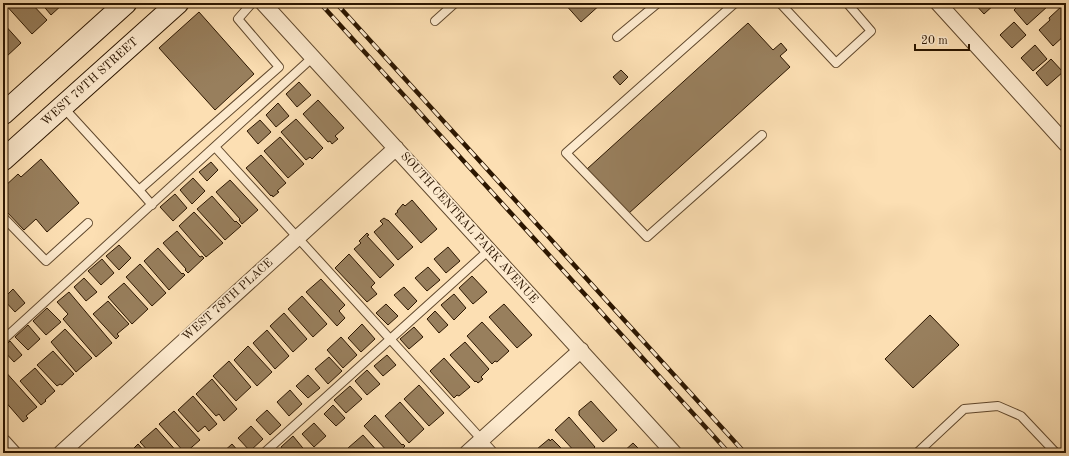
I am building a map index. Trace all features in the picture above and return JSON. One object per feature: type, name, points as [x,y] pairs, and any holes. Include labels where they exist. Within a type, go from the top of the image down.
[{"type":"main road","points":[[3,114],[126,3]]},
{"type":"main road","name":"WEST 79TH STREET","points":[[3,160],[178,3]]},
{"type":"street","name":"SOUTH CENTRAL PARK AVENUE","points":[[263,3],[581,350],[672,452]]},
{"type":"street","points":[[938,3],[1066,144]]},
{"type":"street","name":"WEST 78TH PLACE","points":[[61,453],[396,148]]},
{"type":"street","points":[[468,453],[581,350]]},
{"type":"street","points":[[3,442],[13,453]]},
{"type":"lane","points":[[139,190],[279,67],[238,20],[252,3]]},
{"type":"lane","points":[[435,21],[455,3]]},
{"type":"lane","points":[[617,37],[658,3]]},
{"type":"lane","points":[[735,3],[566,153],[647,237],[762,135]]},
{"type":"lane","points":[[780,3],[836,63],[871,31],[847,3]]},
{"type":"lane","points":[[3,340],[313,57]]},
{"type":"lane","points":[[63,106],[152,205]]},
{"type":"lane","points":[[215,147],[494,453]]},
{"type":"lane","points":[[3,217],[46,261],[88,223]]},
{"type":"lane","points":[[264,453],[489,250]]},
{"type":"lane","points":[[916,453],[964,410],[998,406],[1021,416],[1056,453]]},
{"type":"building","points":[[4,3],[31,3],[47,20],[32,34]]},
{"type":"building","points":[[41,3],[64,3],[51,15]]},
{"type":"building","points":[[564,3],[602,3],[581,22]]},
{"type":"building","points":[[974,3],[996,3],[984,14]]},
{"type":"building","points":[[1021,3],[1054,3],[1049,7],[1048,6],[1027,25],[1014,10]]},
{"type":"building","points":[[1063,5],[1066,8],[1066,34],[1053,46],[1039,30]]},
{"type":"building","points":[[199,12],[254,74],[215,110],[159,48]]},
{"type":"building","points":[[1014,22],[1026,35],[1012,48],[1000,35]]},
{"type":"building","points":[[3,23],[21,43],[6,57],[3,54]]},
{"type":"building","points":[[748,23],[773,50],[781,43],[787,50],[780,56],[790,67],[628,214],[587,169]]},
{"type":"building","points":[[1035,45],[1047,59],[1033,71],[1021,58]]},
{"type":"building","points":[[1051,59],[1063,72],[1047,86],[1036,73]]},
{"type":"building","points":[[621,70],[628,77],[620,85],[613,77]]},
{"type":"building","points":[[299,82],[311,95],[297,107],[286,94]]},
{"type":"building","points":[[318,100],[344,128],[335,136],[338,139],[332,144],[330,141],[328,142],[303,114]]},
{"type":"building","points":[[278,103],[289,116],[276,127],[266,115]]},
{"type":"building","points":[[296,119],[323,148],[312,159],[310,157],[306,160],[281,132]]},
{"type":"building","points":[[260,120],[271,132],[258,144],[247,131]]},
{"type":"building","points":[[280,137],[304,164],[288,178],[264,151]]},
{"type":"building","points":[[261,155],[286,183],[273,197],[246,168]]},
{"type":"building","points":[[41,159],[79,203],[47,232],[36,219],[24,230],[6,211],[3,212],[3,188],[18,174],[21,177]]},
{"type":"building","points":[[211,162],[218,170],[207,181],[199,172]]},
{"type":"building","points":[[193,178],[205,191],[192,204],[180,190]]},
{"type":"building","points":[[230,180],[258,210],[242,224],[239,220],[240,219],[216,192]]},
{"type":"building","points":[[175,194],[187,208],[173,221],[160,207]]},
{"type":"building","points":[[212,196],[235,222],[236,221],[241,226],[225,240],[197,209]]},
{"type":"building","points":[[412,200],[437,229],[421,243],[395,214],[403,204],[405,206]]},
{"type":"building","points":[[194,212],[223,243],[206,257],[179,226]]},
{"type":"building","points":[[384,218],[388,220],[413,247],[398,260],[374,232],[383,224],[380,221]]},
{"type":"building","points":[[177,231],[200,257],[202,256],[204,258],[188,273],[163,243]]},
{"type":"building","points":[[367,233],[369,235],[367,236],[394,265],[380,278],[354,249],[361,243],[359,241]]},
{"type":"building","points":[[119,245],[131,258],[119,270],[106,256]]},
{"type":"building","points":[[448,247],[460,261],[446,273],[434,259]]},
{"type":"building","points":[[158,248],[182,274],[183,273],[185,275],[169,290],[144,261]]},
{"type":"building","points":[[349,254],[375,283],[371,287],[377,294],[367,302],[335,268]]},
{"type":"building","points":[[102,259],[114,273],[101,285],[88,271]]},
{"type":"building","points":[[140,264],[166,293],[152,306],[126,277]]},
{"type":"building","points":[[428,267],[440,280],[427,291],[415,278]]},
{"type":"building","points":[[472,276],[487,292],[473,304],[459,288]]},
{"type":"building","points":[[84,278],[97,292],[86,301],[74,287]]},
{"type":"building","points":[[321,279],[345,305],[339,311],[345,318],[337,326],[306,292]]},
{"type":"building","points":[[124,283],[148,309],[132,324],[108,297]]},
{"type":"building","points":[[404,287],[417,301],[408,310],[394,295]]},
{"type":"building","points":[[13,289],[25,303],[15,312],[3,299]]},
{"type":"building","points":[[69,292],[112,343],[96,357],[63,319],[68,314],[57,302]]},
{"type":"building","points":[[454,294],[466,308],[454,320],[441,305]]},
{"type":"building","points":[[302,296],[327,324],[313,337],[288,309]]},
{"type":"building","points":[[108,301],[129,324],[117,334],[119,336],[116,339],[93,314]]},
{"type":"building","points":[[386,304],[398,316],[388,325],[376,313]]},
{"type":"building","points":[[504,304],[532,335],[517,348],[489,317]]},
{"type":"building","points":[[47,308],[61,322],[46,335],[33,321]]},
{"type":"building","points":[[435,311],[448,325],[439,333],[427,319]]},
{"type":"building","points":[[284,313],[307,339],[293,352],[270,326]]},
{"type":"building","points":[[930,315],[959,345],[913,388],[885,359]]},
{"type":"building","points":[[482,322],[509,351],[497,362],[495,361],[492,364],[467,336]]},
{"type":"building","points":[[362,324],[375,339],[361,352],[348,338]]},
{"type":"building","points":[[28,325],[40,339],[28,350],[15,337]]},
{"type":"building","points":[[414,327],[423,337],[409,349],[400,339]]},
{"type":"building","points":[[65,329],[92,358],[76,372],[51,342]]},
{"type":"building","points":[[267,330],[289,356],[275,369],[253,343]]},
{"type":"building","points":[[341,337],[357,355],[343,368],[327,350]]},
{"type":"building","points":[[10,341],[22,355],[14,362],[3,350],[3,348]]},
{"type":"building","points":[[465,342],[489,369],[481,377],[483,379],[478,383],[476,381],[475,382],[450,355]]},
{"type":"building","points":[[248,346],[272,372],[257,386],[234,360]]},
{"type":"building","points":[[53,351],[74,374],[62,385],[60,384],[57,386],[37,365]]},
{"type":"building","points":[[387,355],[396,365],[383,376],[374,366]]},
{"type":"building","points":[[329,357],[342,371],[328,384],[315,369]]},
{"type":"building","points":[[444,358],[470,387],[454,398],[430,371]]},
{"type":"building","points":[[229,361],[251,387],[236,401],[213,376]]},
{"type":"building","points":[[35,368],[55,391],[41,405],[20,381]]},
{"type":"building","points":[[3,369],[37,407],[26,416],[28,418],[23,422],[3,399],[5,394],[3,392]]},
{"type":"building","points":[[367,370],[380,384],[367,395],[355,381]]},
{"type":"building","points":[[308,375],[320,388],[308,398],[296,386]]},
{"type":"building","points":[[212,379],[237,409],[224,421],[219,414],[216,416],[196,394]]},
{"type":"building","points":[[419,385],[444,413],[429,426],[404,399]]},
{"type":"building","points":[[350,386],[362,399],[346,413],[334,400]]},
{"type":"building","points":[[290,390],[302,404],[289,416],[277,402]]},
{"type":"building","points":[[193,396],[217,424],[209,431],[205,426],[198,432],[178,410]]},
{"type":"building","points":[[591,401],[617,430],[603,442],[579,415],[579,411]]},
{"type":"building","points":[[400,402],[424,429],[409,443],[385,416]]},
{"type":"building","points":[[333,405],[345,418],[336,426],[324,414]]},
{"type":"building","points":[[267,410],[281,425],[270,435],[256,420]]},
{"type":"building","points":[[174,411],[200,440],[185,453],[159,424]]},
{"type":"building","points":[[375,415],[402,445],[403,444],[405,446],[398,453],[389,453],[364,426]]},
{"type":"building","points":[[569,417],[595,447],[589,453],[576,453],[555,430]]},
{"type":"building","points":[[314,423],[326,436],[314,447],[302,434]]},
{"type":"building","points":[[251,426],[263,439],[250,451],[238,438]]},
{"type":"building","points":[[156,428],[178,453],[150,453],[140,442]]},
{"type":"building","points":[[363,435],[379,453],[352,453],[348,448]]},
{"type":"building","points":[[293,436],[307,453],[286,453],[282,449],[281,447]]},
{"type":"building","points":[[549,439],[550,441],[552,439],[566,453],[540,453],[537,449]]},
{"type":"building","points":[[633,443],[643,453],[622,453]]},
{"type":"building","points":[[138,444],[146,453],[129,453]]},
{"type":"building","points":[[232,444],[240,453],[222,453]]},
{"type":"railway","points":[[320,3],[729,453]]},
{"type":"railway","points":[[336,3],[745,453]]}]
